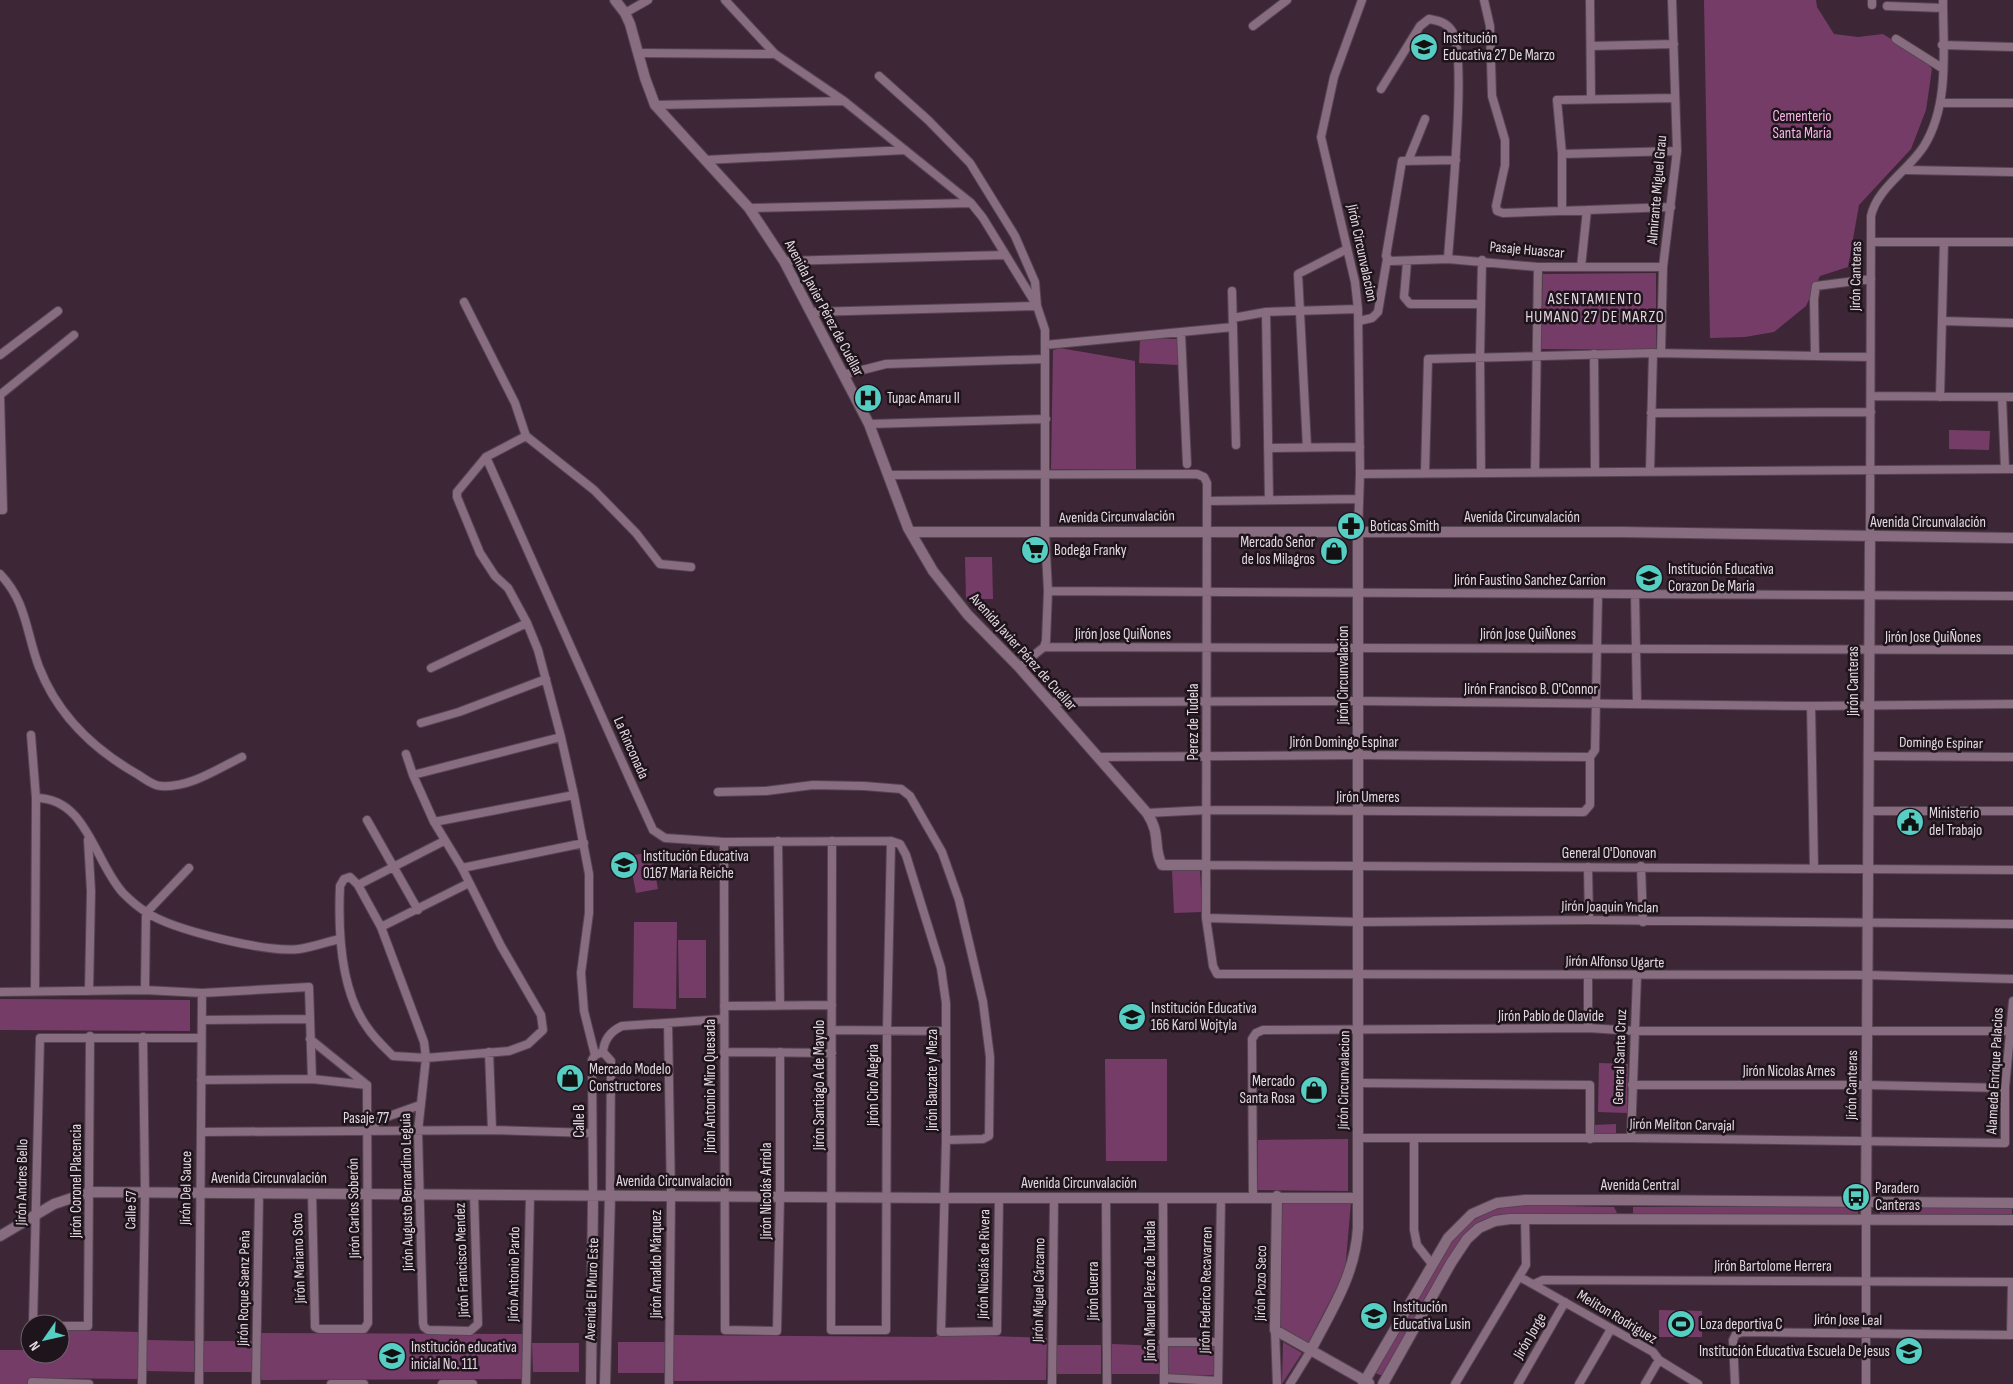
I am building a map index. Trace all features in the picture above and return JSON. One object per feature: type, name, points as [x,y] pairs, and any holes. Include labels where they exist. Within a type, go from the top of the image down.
[{"type":"street","name":"Avenida Javier Pérez de Cuéllar","points":[[615,0],[625,13],[655,106],[749,208],[784,261],[869,424],[908,528],[933,571],[968,615],[1019,667],[1147,813],[1154,824],[1158,836],[1157,855],[1162,865],[1205,865]]},
{"type":"street","points":[[625,13],[648,0]]},
{"type":"street","points":[[725,0],[775,54],[844,101],[971,204],[983,218],[1037,306]]},
{"type":"street","points":[[1253,26],[1287,0]]},
{"type":"street","name":"Jirón Circunvalacion","points":[[1311,1350],[1342,1291],[1357,1249],[1359,1083],[1357,811],[1360,474],[1359,321],[1355,282],[1321,137],[1334,77],[1362,0]]},
{"type":"street","points":[[1484,0],[1490,26],[1492,96],[1505,140],[1505,165],[1496,206],[1497,211],[1671,207]]},
{"type":"street","points":[[1590,0],[1592,46],[1591,98]]},
{"type":"street","name":"Almirante Miguel Grau","points":[[1650,471],[1651,413],[1664,267],[1678,151],[1672,0]]},
{"type":"street","points":[[1887,6],[1943,4]]},
{"type":"street","name":"Jirón Canteras","points":[[1866,1384],[1868,650],[1873,205],[1878,197],[1906,170],[1924,146],[1935,124],[1941,103],[1943,4]]},
{"type":"street","points":[[1381,89],[1420,26],[1429,19],[1443,22],[1453,31],[1458,44],[1456,160],[1448,259]]},
{"type":"street","points":[[1896,39],[1942,68]]},
{"type":"street","points":[[1592,46],[1674,44]]},
{"type":"street","points":[[1942,45],[2013,47]]},
{"type":"street","points":[[638,53],[775,54]]},
{"type":"street","points":[[879,76],[928,120],[970,163],[1015,236],[1035,282],[1037,306],[1045,330],[1046,345],[1045,532],[1048,591],[1046,642],[1044,647],[1019,667]]},
{"type":"street","points":[[1562,210],[1562,154],[1557,100],[1676,98]]},
{"type":"street","points":[[655,106],[844,101]]},
{"type":"street","points":[[1941,103],[2013,103]]},
{"type":"street","points":[[1408,161],[1425,119]]},
{"type":"street","points":[[705,160],[905,150]]},
{"type":"street","points":[[1562,154],[1678,151]]},
{"type":"street","points":[[1359,321],[1372,318],[1378,312],[1388,260],[1386,256],[1402,161],[1456,160]]},
{"type":"street","points":[[1906,170],[2013,172]]},
{"type":"street","points":[[749,208],[971,204]]},
{"type":"street","points":[[1581,267],[1587,210]]},
{"type":"street","points":[[1872,242],[2013,242]]},
{"type":"street","points":[[1940,396],[1944,242]]},
{"type":"street","points":[[1307,447],[1298,274],[1347,249]]},
{"type":"street","points":[[784,261],[1005,255]]},
{"type":"street","name":"Pasaje Huascar","points":[[1388,260],[1407,262],[1448,259],[1482,260],[1538,267],[1664,267]]},
{"type":"street","points":[[1480,472],[1482,260]]},
{"type":"street","points":[[1407,262],[1404,297],[1410,304],[1481,304]]},
{"type":"street","points":[[1535,471],[1535,355],[1538,267]]},
{"type":"street","points":[[1814,355],[1814,299],[1816,286],[1871,279]]},
{"type":"street","points":[[1232,291],[1236,445]]},
{"type":"street","points":[[464,302],[515,403],[526,436],[594,490],[636,533],[660,564],[691,567]]},
{"type":"street","points":[[811,312],[1037,306]]},
{"type":"street","points":[[1233,318],[1266,312],[1358,309]]},
{"type":"street","points":[[0,355],[58,311]]},
{"type":"street","points":[[1266,312],[1269,500]]},
{"type":"street","points":[[1943,321],[2013,323]]},
{"type":"street","points":[[1046,345],[1233,327]]},
{"type":"street","points":[[1181,333],[1187,464]]},
{"type":"street","points":[[0,510],[3,510],[0,395],[74,335]]},
{"type":"street","points":[[1425,473],[1428,359],[1480,356],[1657,353],[1870,357]]},
{"type":"street","points":[[1594,354],[1595,471]]},
{"type":"street","points":[[843,375],[886,364],[1046,359]]},
{"type":"street","points":[[1871,396],[2013,397]]},
{"type":"street","points":[[1360,474],[1535,471],[2009,469],[2002,397]]},
{"type":"street","points":[[1651,413],[1871,412]]},
{"type":"street","points":[[869,424],[1046,419]]},
{"type":"street","points":[[526,436],[486,457],[457,492],[457,497],[480,553],[495,576],[508,588],[538,650],[561,737],[584,843],[588,874],[589,912],[581,973],[584,1011],[599,1054]]},
{"type":"street","points":[[1268,448],[1360,447]]},
{"type":"street","name":"La Rinconada","points":[[486,457],[654,830],[665,838],[724,842],[891,841]]},
{"type":"street","points":[[889,475],[1046,474]]},
{"type":"street","name":"Perez de Tudela","points":[[1046,474],[1197,474],[1204,477],[1207,483],[1207,810],[1205,865],[1206,918],[1213,966],[1216,974]]},
{"type":"street","points":[[1207,501],[1359,499]]},
{"type":"street","name":"Avenida Circunvalación","points":[[912,532],[1622,532],[2013,538]]},
{"type":"street","points":[[0,574],[17,596],[40,668],[64,712],[89,743],[124,767],[159,786],[184,785],[242,757]]},
{"type":"street","name":"Jirón Faustino Sanchez Carrion","points":[[1048,591],[2013,596]]},
{"type":"street","points":[[1590,758],[1595,750],[1598,594]]},
{"type":"street","points":[[1635,594],[1638,648],[1637,703]]},
{"type":"street","points":[[431,668],[526,624]]},
{"type":"street","name":"Jirón Jose QuiÑones","points":[[1044,647],[2013,650]]},
{"type":"street","points":[[421,723],[459,712],[546,679]]},
{"type":"street","name":"Jirón Francisco B. O'Connor","points":[[1049,702],[1358,701],[1811,706],[2013,704]]},
{"type":"street","points":[[1811,706],[1814,868]]},
{"type":"street","points":[[31,735],[36,798],[35,991]]},
{"type":"street","points":[[412,775],[561,737]]},
{"type":"street","points":[[406,754],[412,775],[434,822],[462,868],[501,946],[541,1015],[543,1030],[528,1044],[509,1051],[426,1058],[393,1056],[367,1028],[353,1003],[340,939],[340,886],[344,879],[350,877],[358,885],[444,841]]},
{"type":"street","name":"Jirón Domingo Espinar","points":[[1098,758],[1358,755],[1590,758]]},
{"type":"street","name":"Domingo Espinar","points":[[1869,756],[2013,757]]},
{"type":"street","name":"Jirón Umeres","points":[[1147,813],[1207,810],[1584,812],[1588,810],[1590,758]]},
{"type":"street","points":[[718,792],[766,791],[813,785],[864,786],[901,789],[910,796],[942,852],[959,900],[983,1002],[990,1057],[989,1136],[983,1140],[946,1140]]},
{"type":"street","points":[[434,822],[574,795]]},
{"type":"street","points":[[36,798],[48,798],[62,803],[74,813],[122,892],[146,913],[184,928],[272,949],[298,949],[340,939]]},
{"type":"street","points":[[1868,811],[2013,811]]},
{"type":"street","points":[[367,820],[418,910]]},
{"type":"street","points":[[88,838],[91,891],[89,991]]},
{"type":"street","points":[[778,841],[780,1005]]},
{"type":"street","name":"Jirón Santiago A de Mayolo","points":[[831,1330],[832,841]]},
{"type":"street","name":"Jirón Bauzate y Meza","points":[[891,841],[900,844],[906,855],[941,968],[946,1002],[946,1140],[941,1332],[997,1331]]},
{"type":"street","name":"Jirón Ciro Alegria","points":[[831,1330],[886,1330],[888,1196],[887,1030],[891,841]]},
{"type":"street","name":"Jirón Antonio Miro Quesada","points":[[724,842],[725,1330],[777,1331]]},
{"type":"street","points":[[462,868],[584,843]]},
{"type":"street","name":"General O'Donovan","points":[[1205,865],[1641,866],[2013,870]]},
{"type":"street","points":[[1641,866],[1643,922]]},
{"type":"street","points":[[1588,867],[1589,920]]},
{"type":"street","points":[[145,990],[146,913],[189,868]]},
{"type":"street","points":[[381,927],[469,883]]},
{"type":"street","name":"Jirón Augusto Bernardino Leguia","points":[[358,885],[381,927],[424,1042],[426,1058],[418,1131],[424,1327],[428,1330],[470,1331],[478,1324]]},
{"type":"street","name":"Jirón Joaquin Ynclan","points":[[1206,918],[1359,922],[1589,920],[2013,924]]},
{"type":"street","name":"Jirón Alfonso Ugarte","points":[[1216,974],[1868,975],[2013,979]]},
{"type":"street","points":[[1588,975],[1588,1028]]},
{"type":"street","name":"General Santa Cruz","points":[[1631,1138],[1636,976]]},
{"type":"street","points":[[0,992],[145,990],[202,993],[309,987],[312,1079]]},
{"type":"street","name":"Jirón Del Sauce","points":[[199,1384],[202,993]]},
{"type":"street","name":"Alameda Enrique Palacios","points":[[2005,1143],[2005,1088],[2013,1001]]},
{"type":"street","points":[[724,1006],[832,1005]]},
{"type":"street","points":[[202,1020],[310,1019]]},
{"type":"street","name":"Calle B","points":[[593,1196],[592,1060],[599,1054],[603,1045],[616,1029],[724,1019]]},
{"type":"street","name":"Jirón Arnaldo Márquez","points":[[668,1023],[671,1196],[669,1384]]},
{"type":"street","name":"Jirón Pablo de Olavide","points":[[1253,1197],[1252,1039],[1256,1033],[1263,1030],[1588,1028],[1634,1031],[2010,1031]]},
{"type":"street","points":[[832,1030],[946,1031]]},
{"type":"street","name":"Jirón Andres Bello","points":[[33,1314],[38,1041],[44,1036],[90,1036]]},
{"type":"street","points":[[90,1036],[201,1038]]},
{"type":"street","name":"Jirón Coronel Placencia","points":[[70,1326],[88,1326],[90,1036]]},
{"type":"street","name":"Calle 57","points":[[142,1384],[145,1192],[143,1037]]},
{"type":"street","points":[[310,1039],[367,1085]]},
{"type":"street","points":[[489,1052],[492,1130]]},
{"type":"street","points":[[724,1052],[832,1053]]},
{"type":"street","name":"Jirón Nicolás Arriola","points":[[777,1331],[780,1196],[780,1052]]},
{"type":"street","name":"Calle B","points":[[599,1054],[608,1055],[611,1061],[610,1195]]},
{"type":"street","points":[[201,1080],[312,1079],[367,1085]]},
{"type":"street","points":[[1359,1083],[1590,1085],[1590,1139]]},
{"type":"street","name":"Jirón Carlos Soberón","points":[[364,1329],[368,1323],[367,1085]]},
{"type":"street","name":"Jirón Nicolas Arnes","points":[[1632,1085],[1867,1085],[2005,1088]]},
{"type":"street","points":[[367,1132],[381,1120],[420,1105]]},
{"type":"street","name":"Pasaje 77","points":[[200,1132],[492,1130],[592,1133]]},
{"type":"street","name":"Jirón Meliton Carvajal","points":[[1358,1138],[1631,1138],[2005,1143]]},
{"type":"street","points":[[1414,1138],[1414,1230],[1417,1245],[1432,1264]]},
{"type":"street","name":"Avenida Circunvalación","points":[[0,1236],[70,1197],[90,1192],[888,1196],[945,1198],[1277,1196],[1358,1198]]},
{"type":"street","name":"Jirón Roque Saenz Peña","points":[[256,1384],[259,1192]]},
{"type":"street","name":"Jirón Mariano Soto","points":[[312,1193],[315,1327],[319,1329],[364,1329]]},
{"type":"street","name":"Jirón Francisco Mendez","points":[[474,1194],[478,1324]]},
{"type":"street","name":"Jirón Antonio Pardo","points":[[526,1384],[530,1195]]},
{"type":"street","name":"Avenida El Muro Este","points":[[605,1384],[610,1195]]},
{"type":"street","name":"Avenida El Muro Este","points":[[591,1384],[593,1196]]},
{"type":"street","name":"Jirón Pozo Seco","points":[[1277,1196],[1275,1330],[1366,1383]]},
{"type":"street","name":"Jirón Miguel Cárcamo","points":[[1052,1384],[1054,1197]]},
{"type":"street","name":"Jirón Federico Recavarren","points":[[1218,1382],[1221,1197]]},
{"type":"street","name":"Jirón Nicolás de Rivera","points":[[997,1331],[999,1198]]},
{"type":"street","name":"Jirón Guerra","points":[[1106,1198],[1107,1384]]},
{"type":"street","name":"Jirón Manuel Pérez de Tudela","points":[[1163,1198],[1164,1381]]},
{"type":"street","name":"Avenida Central","points":[[1366,1383],[1432,1264],[1459,1225],[1472,1214],[1497,1203],[1525,1200],[2013,1203]]},
{"type":"street","points":[[1619,1200],[1620,1217]]},
{"type":"street","points":[[1383,1384],[1451,1262],[1467,1239],[1479,1228],[1494,1221],[1525,1218],[1620,1217],[2013,1220]]},
{"type":"street","points":[[1456,1384],[1526,1266],[1525,1218]]},
{"type":"street","name":"Meliton Rodriguez","points":[[1520,1277],[1653,1352],[1659,1360],[1698,1384]]},
{"type":"street","name":"Jirón Bartolome Herrera","points":[[1534,1284],[1544,1280],[2012,1282]]},
{"type":"street","name":"Jirón Jose Leal","points":[[1735,1384],[1733,1340],[1736,1334],[1744,1332],[2011,1335],[2012,1282]]},
{"type":"street","name":"Jirón Jorge","points":[[1518,1384],[1565,1302]]},
{"type":"street","points":[[1579,1384],[1611,1329]]},
{"type":"street","points":[[1275,1330],[1277,1384]]},
{"type":"street","points":[[1163,1342],[1218,1342]]},
{"type":"street","points":[[1290,1384],[1311,1350]]},
{"type":"street","points":[[591,1359],[605,1360]]},
{"type":"street","points":[[1645,1384],[1659,1360]]},
{"type":"street","points":[[1164,1381],[1218,1382]]},
{"type":"street","points":[[32,1383],[89,1383]]},
{"type":"street","points":[[332,1384],[364,1384]]},
{"type":"street","points":[[442,1384],[473,1384]]},
{"type":"green space","name":"Cementerio Santa María","points":[[1704,0],[1816,0],[1817,7],[1834,34],[1858,37],[1883,34],[1926,61],[1932,69],[1926,110],[1911,149],[1859,205],[1848,267],[1820,276],[1806,306],[1774,332],[1745,337],[1710,338]]},
{"type":"green space","points":[[1656,273],[1656,350],[1541,349],[1543,274]]},
{"type":"green space","points":[[1140,338],[1179,339],[1179,365],[1139,363]]},
{"type":"green space","points":[[1060,348],[1135,361],[1136,469],[1051,469],[1053,350]]},
{"type":"green space","points":[[1949,430],[1990,431],[1989,450],[1949,449]]},
{"type":"green space","points":[[965,557],[992,557],[993,599],[966,599]]},
{"type":"green space","points":[[651,852],[658,889],[636,893],[629,856]]},
{"type":"green space","points":[[1200,869],[1202,912],[1174,913],[1172,870]]},
{"type":"green space","points":[[634,922],[677,922],[676,1009],[633,1008]]},
{"type":"green space","points":[[678,940],[706,940],[706,998],[679,998]]},
{"type":"green space","points":[[0,999],[190,1000],[190,1031],[0,1030]]},
{"type":"green space","points":[[1105,1059],[1167,1059],[1167,1161],[1106,1161]]},
{"type":"green space","points":[[1599,1063],[1628,1064],[1627,1113],[1598,1112]]},
{"type":"green space","points":[[1616,1124],[1616,1136],[1594,1136],[1594,1125]]},
{"type":"green space","points":[[1348,1139],[1348,1191],[1258,1190],[1258,1140]]},
{"type":"green space","points":[[1280,1202],[1351,1202],[1345,1272],[1307,1345],[1280,1328]]},
{"type":"green space","points":[[1514,1205],[1614,1207],[1617,1213],[1614,1215],[1478,1225],[1383,1376],[1375,1373],[1446,1249],[1464,1227],[1486,1212]]},
{"type":"green space","points":[[1633,1207],[1858,1207],[1858,1215],[1633,1215]]},
{"type":"green space","points":[[1880,1208],[2012,1208],[2012,1216],[1880,1215]]},
{"type":"green space","name":"Loza deportiva C","points":[[1659,1310],[1702,1311],[1702,1337],[1659,1337]]},
{"type":"green space","points":[[70,1330],[140,1332],[139,1379],[32,1378],[32,1384],[0,1384],[0,1350],[20,1350],[20,1364],[70,1364]]},
{"type":"green space","points":[[260,1333],[524,1334],[524,1379],[259,1380]]},
{"type":"green space","points":[[939,1334],[1047,1338],[1046,1380],[673,1381],[673,1335],[935,1337]]},
{"type":"green space","points":[[147,1340],[194,1341],[194,1372],[146,1371]]},
{"type":"green space","points":[[204,1341],[252,1341],[252,1372],[203,1372]]},
{"type":"green space","points":[[618,1342],[665,1342],[665,1373],[618,1373]]},
{"type":"green space","points":[[1283,1342],[1302,1353],[1282,1384]]},
{"type":"green space","points":[[532,1343],[579,1343],[579,1372],[533,1372]]},
{"type":"green space","points":[[1112,1344],[1159,1346],[1160,1374],[1111,1374]]},
{"type":"green space","points":[[1166,1344],[1214,1344],[1214,1375],[1167,1375]]},
{"type":"green space","points":[[1055,1345],[1101,1345],[1101,1374],[1054,1374]]},
{"type":"place","name":"Institución Educativa 27 De Marzo","points":[[1424,47]]},
{"type":"place","name":"Tupac Amaru II","points":[[868,398]]},
{"type":"place","name":"Boticas Smith","points":[[1351,526]]},
{"type":"place","name":"Bodega Franky","points":[[1035,550]]},
{"type":"place","name":"Mercado Señor de los Milagros","points":[[1334,551]]},
{"type":"place","name":"Institución Educativa Corazon De Maria","points":[[1649,578]]},
{"type":"place","name":"Ministerio del Trabajo","points":[[1910,822]]},
{"type":"place","name":"Institución Educativa 0167 Maria Reiche","points":[[624,865]]},
{"type":"place","name":"Institución Educativa 166 Karol Wojtyla","points":[[1132,1017]]},
{"type":"place","name":"Mercado Modelo Constructores","points":[[570,1078]]},
{"type":"place","name":"Mercado Santa Rosa","points":[[1314,1090]]},
{"type":"place","name":"Paradero Canteras","points":[[1856,1197]]},
{"type":"place","name":"Institución Educativa Lusin","points":[[1374,1316]]},
{"type":"place","name":"Loza deportiva C","points":[[1681,1324]]},
{"type":"place","name":"Institución Educativa Escuela De Jesus","points":[[1909,1351]]},
{"type":"place","name":"Institución educativa inicial No. 111","points":[[392,1356]]},
{"type":"district","name":"ASENTAMIENTO HUMANO 27 DE MARZO","points":[[1595,308]]}]
